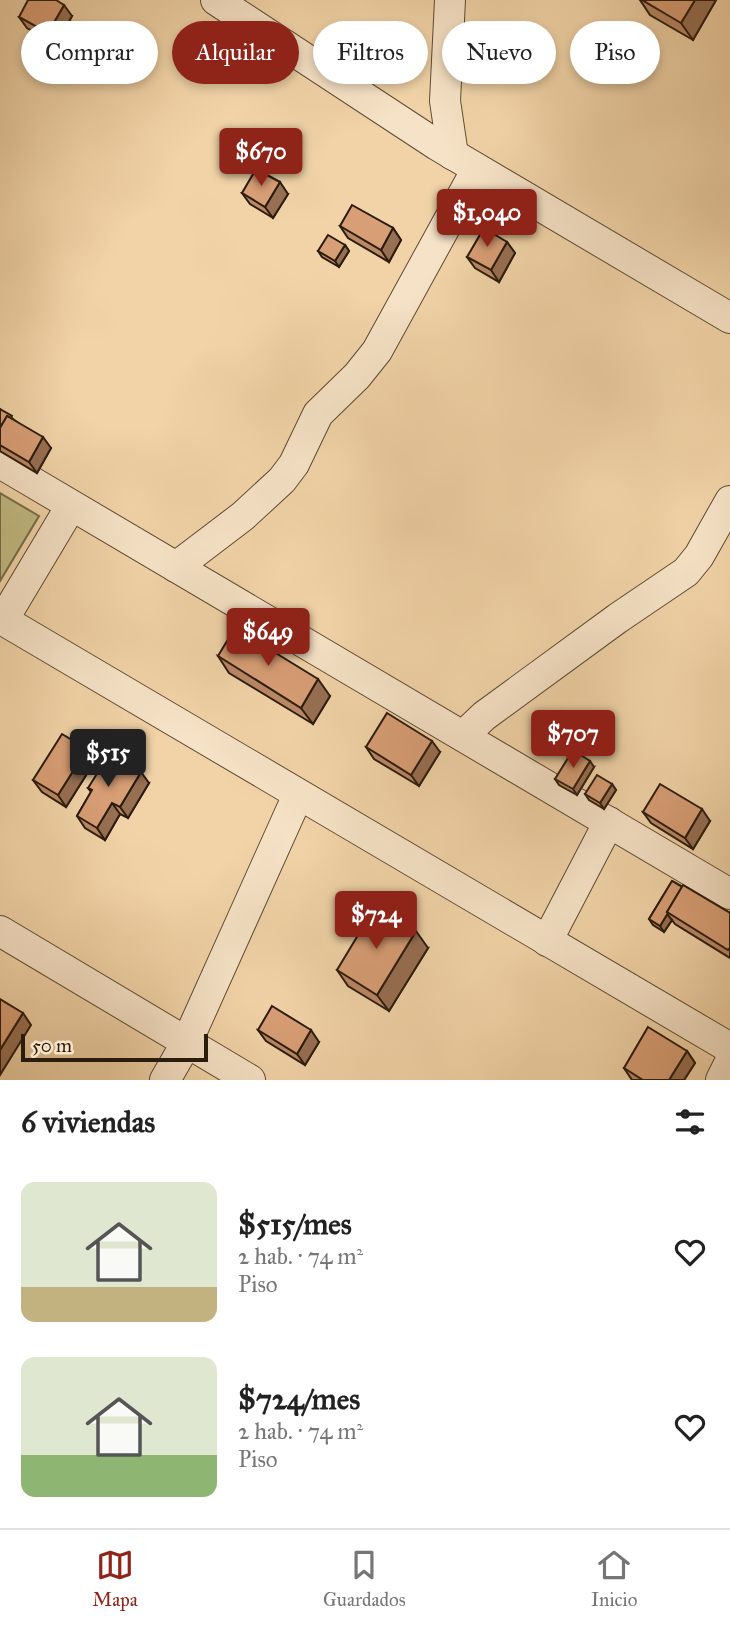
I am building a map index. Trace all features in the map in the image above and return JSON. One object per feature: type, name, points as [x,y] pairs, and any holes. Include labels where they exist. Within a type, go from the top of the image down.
[{"type":"street","points":[[216,0],[465,162],[730,318]]},
{"type":"street","points":[[176,567],[243,516],[282,481],[294,464],[318,414],[357,376],[377,351],[465,162],[445,101],[450,0]]},
{"type":"street","points":[[0,463],[730,894]]},
{"type":"street","points":[[463,736],[484,716],[686,572],[699,556],[730,501]]},
{"type":"street","points":[[71,506],[3,620],[730,1048]]},
{"type":"street","points":[[165,1080],[187,1042],[298,795]]},
{"type":"street","points":[[547,941],[609,822]]},
{"type":"street","points":[[0,931],[250,1080]]},
{"type":"street","points":[[721,1080],[730,1062]]},
{"type":"shaded area","points":[[0,493],[39,516],[0,581]]},
{"type":"building","points":[[28,0],[56,0],[64,5],[55,21],[26,21],[19,17]]},
{"type":"building","points":[[642,0],[695,0],[681,23]]},
{"type":"building","points":[[256,169],[280,182],[265,207],[242,193]]},
{"type":"building","points":[[352,205],[393,228],[381,250],[340,226]]},
{"type":"building","points":[[484,228],[507,242],[491,270],[467,257]]},
{"type":"building","points":[[328,235],[345,245],[335,261],[318,251]]},
{"type":"building","points":[[0,409],[12,416],[7,416],[0,428]]},
{"type":"building","points":[[7,416],[43,437],[29,462],[0,445],[0,428]]},
{"type":"building","points":[[235,628],[318,679],[301,708],[218,656]]},
{"type":"building","points":[[387,713],[432,741],[411,775],[366,747]]},
{"type":"building","points":[[62,734],[87,749],[58,795],[33,780]]},
{"type":"building","points":[[573,750],[590,761],[573,789],[555,779]]},
{"type":"building","points":[[110,753],[141,772],[120,807],[112,803],[97,828],[77,816],[92,790],[88,788]]},
{"type":"building","points":[[597,775],[612,784],[600,803],[585,794]]},
{"type":"building","points":[[660,784],[702,809],[685,838],[643,812]]},
{"type":"building","points":[[672,881],[682,887],[660,926],[649,919]]},
{"type":"building","points":[[683,885],[730,913],[728,950],[667,912]]},
{"type":"building","points":[[375,907],[416,931],[377,995],[337,970]]},
{"type":"building","points":[[0,999],[23,1013],[0,1050]]},
{"type":"building","points":[[272,1006],[311,1030],[297,1054],[258,1030]]},
{"type":"building","points":[[648,1027],[687,1051],[669,1080],[643,1080],[624,1068]]}]
